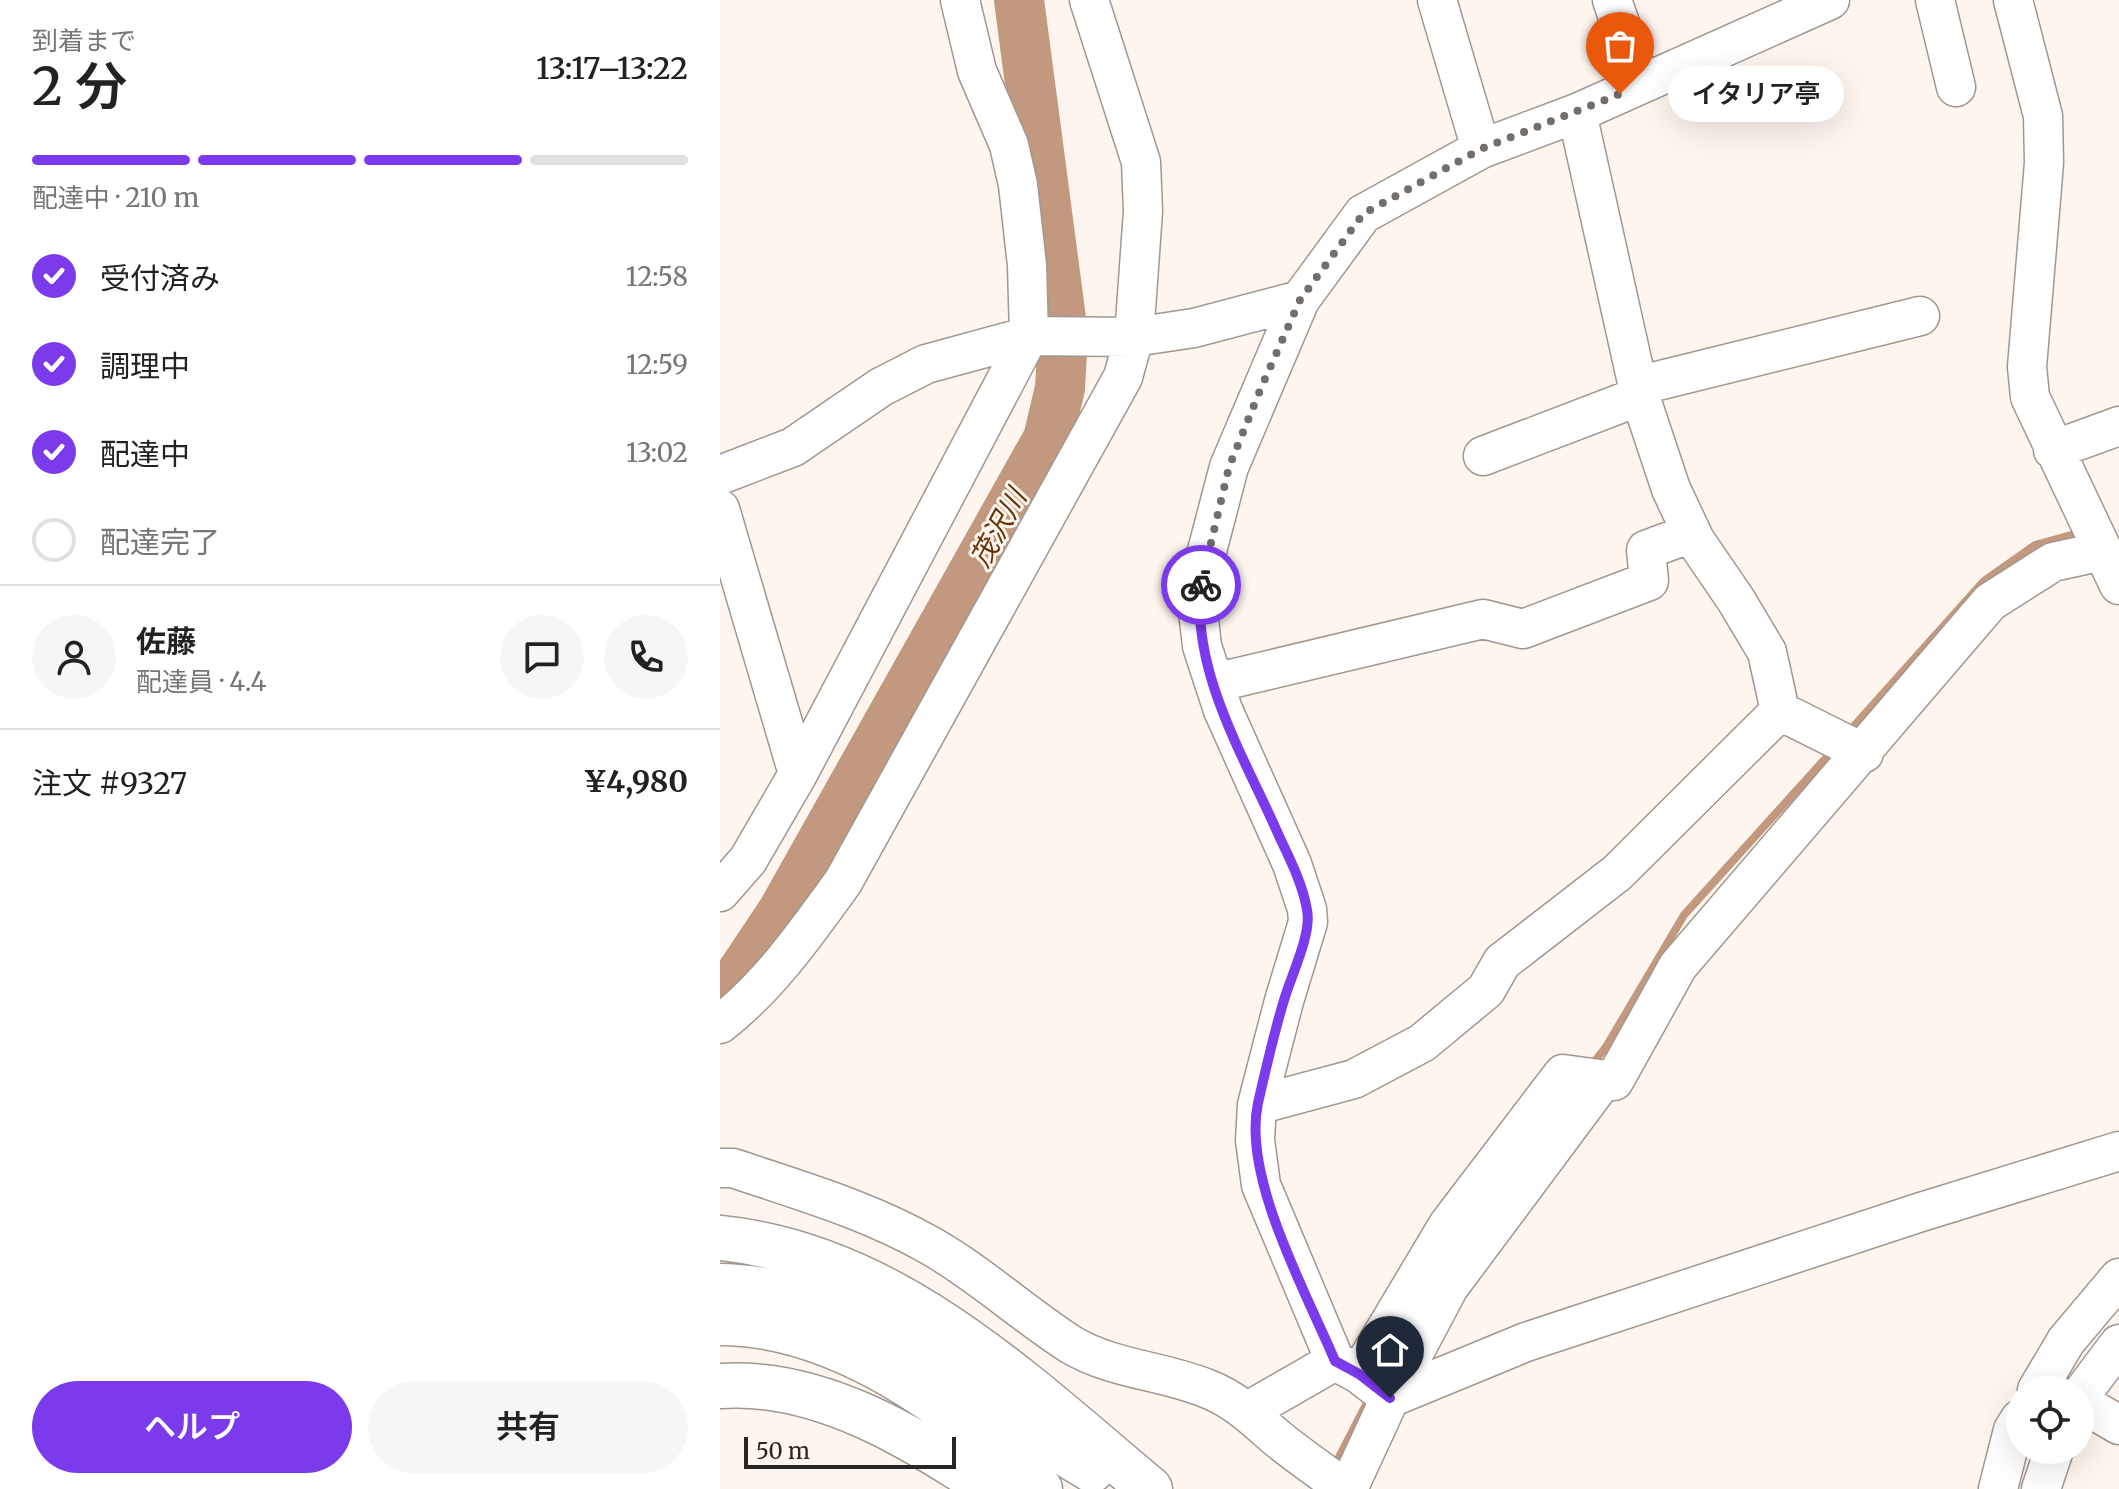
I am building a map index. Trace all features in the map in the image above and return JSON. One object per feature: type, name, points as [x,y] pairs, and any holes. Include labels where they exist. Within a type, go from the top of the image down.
[{"type":"highway","points":[[720,1238],[804,1254],[865,1279],[925,1311],[1050,1406],[1150,1489]]},
{"type":"highway","points":[[720,1286],[739,1286],[797,1298],[860,1320],[916,1347],[964,1379],[1017,1422],[1125,1489]]},
{"type":"highway","points":[[720,1323],[787,1333],[843,1351],[901,1379],[993,1446],[1040,1489]]},
{"type":"highway","points":[[720,1386],[790,1392],[841,1407],[904,1436],[991,1489]]},
{"type":"street","points":[[720,892],[748,860],[798,774],[1038,336],[1018,185],[1009,145],[977,71],[960,0]]},
{"type":"street","points":[[720,1024],[748,1002],[801,941],[843,882],[1123,377],[1143,211],[1141,162],[1089,0]]},
{"type":"street","points":[[1437,0],[1481,149]]},
{"type":"street","points":[[1612,0],[1641,84]]},
{"type":"street","points":[[1367,1381],[1261,1185],[1255,1140],[1257,1105],[1308,922],[1307,909],[1292,864],[1223,710],[1202,646],[1198,611],[1207,551],[1229,467],[1300,300],[1363,214],[1481,149],[1577,113],[1830,0]]},
{"type":"street","points":[[1935,0],[1956,87]]},
{"type":"street","points":[[2013,0],[2043,116],[2044,163],[2027,367],[2030,397],[2084,513],[2108,549],[2119,585]]},
{"type":"street","points":[[1577,113],[1638,391],[1671,489],[1691,533],[1767,652],[1780,711]]},
{"type":"street","points":[[720,475],[793,447],[881,387],[926,364],[1038,336],[1128,337],[1194,328],[1300,300]]},
{"type":"street","points":[[1483,456],[1638,391],[1920,316]]},
{"type":"street","points":[[2053,450],[2119,426]]},
{"type":"street","points":[[720,509],[798,774]]},
{"type":"street","points":[[1214,683],[1483,619],[1523,629],[1649,581],[1646,550],[1691,533]]},
{"type":"street","points":[[720,1168],[733,1168],[835,1200],[874,1218],[969,1270],[1070,1343],[1102,1361],[1179,1378],[1212,1390],[1248,1411],[1278,1438],[1347,1489],[1367,1381],[1448,1225],[1563,1074],[1614,1081],[1678,966],[1990,602],[2053,562],[2108,549]]},
{"type":"street","points":[[1257,1105],[1354,1079],[1422,1043],[1486,990],[1502,962],[1617,873],[1780,711]]},
{"type":"street","points":[[1780,711],[1861,751]]},
{"type":"street","points":[[1367,1381],[1449,1287],[1604,1079]]},
{"type":"street","points":[[1248,1411],[1526,1342],[1921,1212],[2119,1151]]},
{"type":"street","points":[[2045,1376],[2066,1341],[2119,1278]]},
{"type":"street","points":[[2094,1379],[2119,1344]]},
{"type":"street","points":[[2094,1408],[2119,1425]]},
{"type":"street","points":[[1998,1489],[2006,1458]]},
{"type":"street","points":[[2041,1489],[2049,1464]]},
{"type":"waterway","name":"茂沢川","points":[[720,995],[735,983],[783,911],[1048,439],[1060,388],[1063,334],[1019,0]]},
{"type":"waterway","points":[[1846,735],[1984,581],[2035,545],[2082,532]]},
{"type":"waterway","points":[[1591,1066],[1606,1047],[1684,915],[1835,748]]},
{"type":"waterway","points":[[1339,1457],[1371,1395]]},
{"type":"way so far","points":[[1201,585],[1229,467],[1261,388],[1300,300],[1363,214],[1481,149],[1620,94]]},
{"type":"place","name":"イタリア亭","points":[[1620,94]]},
{"type":"route","points":[[1201,585],[1198,611],[1202,646],[1223,710],[1292,864],[1307,909],[1308,922],[1257,1105],[1255,1140],[1261,1185],[1335,1361],[1359,1374],[1390,1398]]}]
